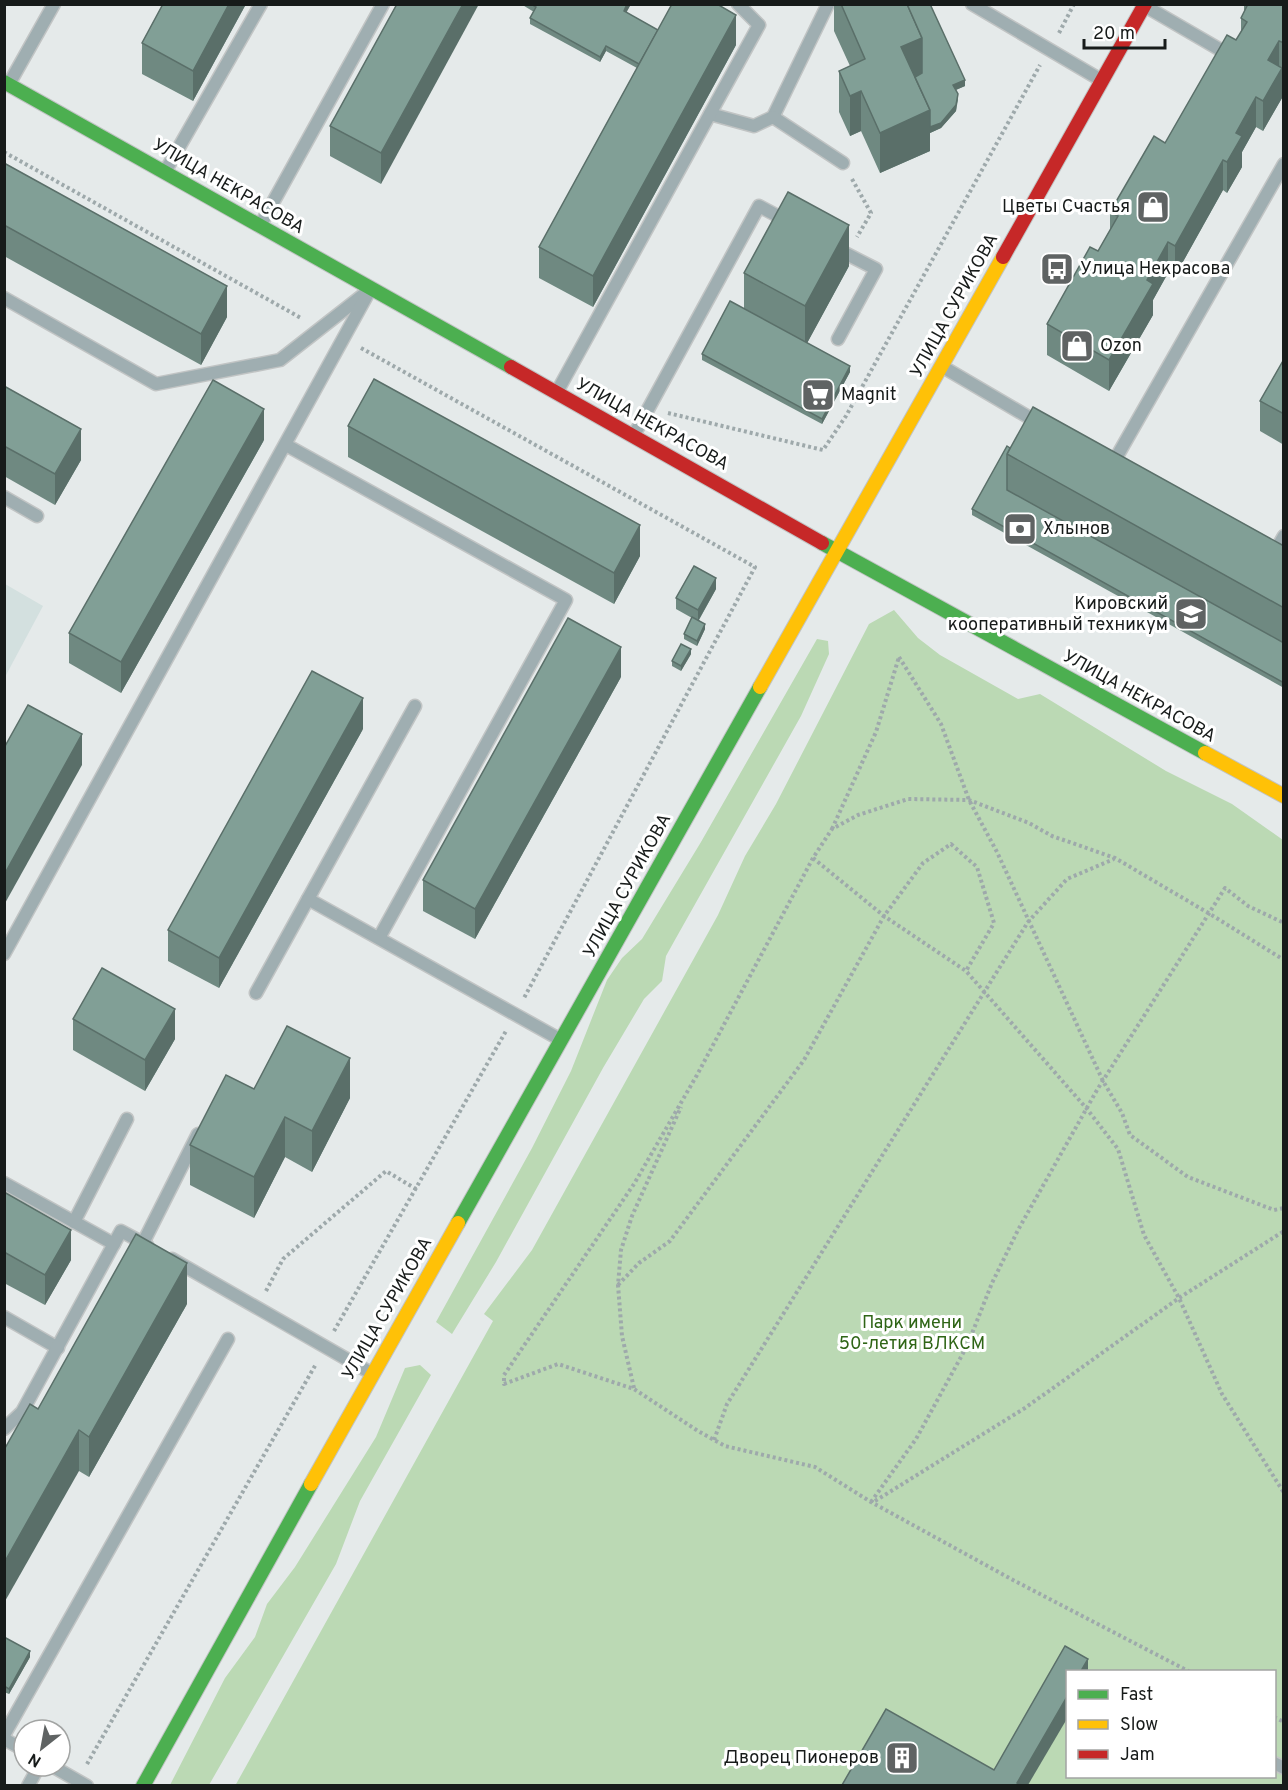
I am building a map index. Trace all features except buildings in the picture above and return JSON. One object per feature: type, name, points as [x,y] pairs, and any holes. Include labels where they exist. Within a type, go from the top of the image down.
[{"type":"street","name":"УЛИЦА СУРИКОВА","points":[[143,1785],[372,1373],[562,1040],[1144,5]]},
{"type":"street","name":"УЛИЦА НЕКРАСОВА","points":[[7,83],[371,290],[634,435],[837,552],[1284,796]]},
{"type":"lane","points":[[7,83],[54,4]]},
{"type":"lane","points":[[165,171],[261,4]]},
{"type":"lane","points":[[260,225],[383,4]]},
{"type":"lane","points":[[556,392],[759,25],[738,4]]},
{"type":"lane","points":[[710,114],[754,126],[773,117],[828,4]]},
{"type":"lane","points":[[972,4],[1102,80]]},
{"type":"lane","points":[[1144,5],[1243,63]]},
{"type":"lane","points":[[773,117],[843,163]]},
{"type":"lane","points":[[1112,465],[1284,164]]},
{"type":"lane","points":[[634,435],[759,206],[798,227]]},
{"type":"lane","points":[[827,243],[876,269],[838,339]]},
{"type":"lane","points":[[4,298],[156,384],[280,360],[371,290]]},
{"type":"lane","points":[[4,954],[371,290]]},
{"type":"lane","points":[[941,366],[1053,431]]},
{"type":"lane","points":[[286,445],[566,600],[379,938]]},
{"type":"lane","points":[[4,497],[37,516]]},
{"type":"lane","points":[[1273,555],[1284,536]]},
{"type":"lane","points":[[256,993],[415,705]]},
{"type":"lane","points":[[308,899],[562,1040]]},
{"type":"lane","points":[[74,1222],[127,1119]]},
{"type":"lane","points":[[154,1249],[205,1119]]},
{"type":"lane","points":[[4,1183],[114,1244]]},
{"type":"lane","points":[[4,1429],[22,1412],[121,1231],[372,1373]]},
{"type":"lane","points":[[4,1317],[58,1348]]},
{"type":"lane","points":[[4,1737],[228,1339]]},
{"type":"path","points":[[649,408],[823,450],[846,416],[1074,4]]},
{"type":"path","points":[[4,152],[299,318],[324,326]]},
{"type":"path","points":[[843,163],[871,213],[855,241]]},
{"type":"path","points":[[83,1783],[326,1347],[516,1014],[755,567],[371,354],[345,337]]},
{"type":"path","points":[[1188,1670],[1013,1580],[871,1503],[815,1467],[725,1446],[634,1389],[558,1364],[504,1384],[504,1375],[634,1184],[813,858],[832,829],[876,732],[898,657],[942,724],[969,800],[997,852],[1103,1081],[1122,1113],[1130,1135],[1188,1177],[1274,1210],[1284,1208]]},
{"type":"path","points":[[832,829],[858,814],[908,799],[969,800],[1029,824],[1052,836],[1115,858],[1284,960]]},
{"type":"path","points":[[618,1285],[639,1263],[670,1241],[804,1060],[884,916],[923,863],[951,844],[977,867],[994,923],[966,971]]},
{"type":"path","points":[[813,858],[884,916],[966,971],[1087,1109],[1118,1149],[1144,1235],[1179,1298],[1222,1394],[1284,1493]]},
{"type":"path","points":[[714,1440],[726,1404],[1028,922],[1067,879],[1115,858]]},
{"type":"path","points":[[871,1503],[916,1439],[967,1346],[992,1283],[1018,1230],[1103,1081],[1225,888],[1248,906],[1284,923]]},
{"type":"path","points":[[634,1389],[622,1336],[618,1285],[621,1250],[632,1216],[689,1087]]},
{"type":"path","points":[[257,1308],[283,1259],[386,1171],[416,1189]]},
{"type":"path","points":[[871,1503],[1024,1408],[1179,1298],[1284,1231]]},
{"type":"shaded area","points":[[5,584],[43,606],[5,677]]},
{"type":"green space","name":"Парк имени 50-летия ВЛКСМ","points":[[894,610],[918,638],[940,655],[1018,699],[1040,694],[1166,771],[1232,804],[1283,840],[1283,1785],[235,1786],[493,1321],[484,1314],[532,1250],[718,915],[745,856],[776,804],[869,624]]},
{"type":"green space","points":[[817,639],[828,641],[829,654],[801,716],[666,956],[662,981],[644,999],[603,1068],[496,1262],[452,1334],[436,1322],[532,1148],[571,1071],[607,980],[622,958],[642,939],[701,842]]},
{"type":"green space","points":[[420,1365],[431,1375],[360,1501],[336,1564],[209,1785],[170,1785],[225,1678],[255,1637],[267,1604],[295,1567],[376,1437],[405,1368]]},
{"type":"traffic: fast","points":[[4,82],[511,367]]},
{"type":"traffic: fast","points":[[822,543],[1205,753]]},
{"type":"traffic: fast","points":[[458,1223],[760,687]]},
{"type":"traffic: fast","points":[[143,1786],[311,1484]]},
{"type":"traffic: slow","points":[[760,687],[1003,257]]},
{"type":"traffic: slow","points":[[1205,753],[1284,796]]},
{"type":"traffic: slow","points":[[311,1484],[458,1223]]},
{"type":"traffic: jam","points":[[1003,257],[1145,4]]},
{"type":"traffic: jam","points":[[511,367],[822,543]]},
{"type":"place","name":"Цветы Счастья","points":[[1153,207]]},
{"type":"place","name":"Улица Некрасова","points":[[1057,269]]},
{"type":"place","name":"Ozon","points":[[1077,346]]},
{"type":"place","name":"Magnit","points":[[818,395]]},
{"type":"place","name":"Хлынов","points":[[1020,529]]},
{"type":"place","name":"Кировский кооперативный техникум","points":[[1191,614]]},
{"type":"place","name":"Дворец Пионеров","points":[[902,1758]]}]
